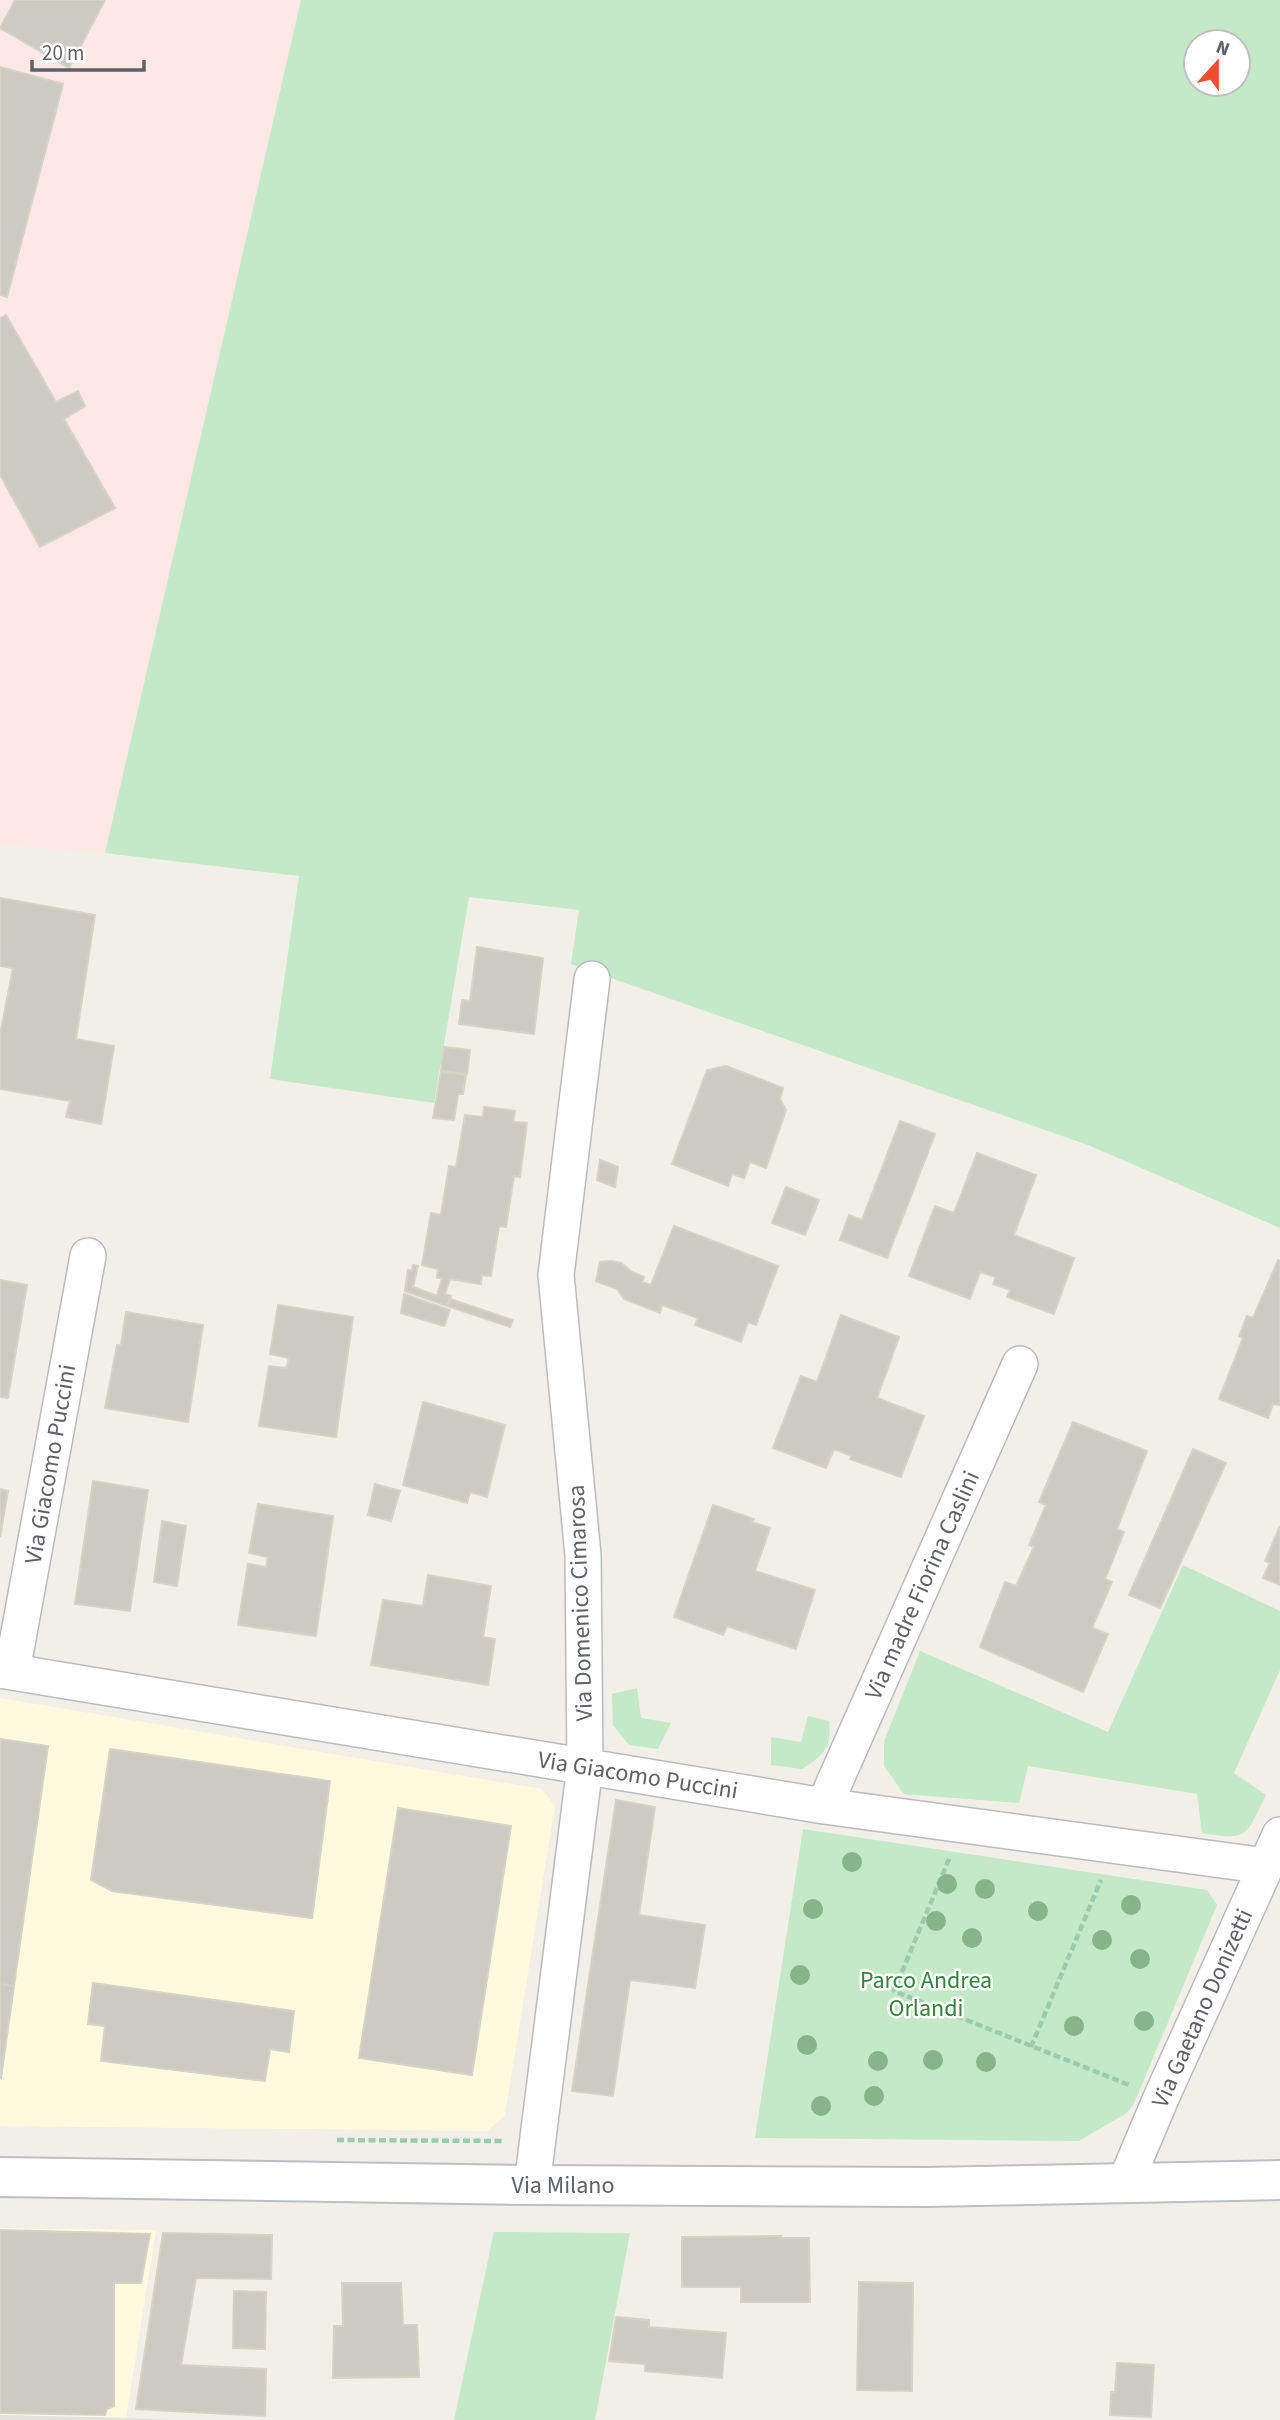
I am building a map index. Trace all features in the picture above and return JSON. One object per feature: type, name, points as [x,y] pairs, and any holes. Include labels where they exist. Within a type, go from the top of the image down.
[{"type":"street","name":"Via Domenico Cimarosa","points":[[532,2185],[585,1766],[583,1555],[556,1275],[592,979]]},
{"type":"street","name":"Via Giacomo Puccini","points":[[88,1256],[6,1670],[824,1806],[962,1826],[1115,1846],[1273,1851]]},
{"type":"street","name":"Via madre Fiorina Caslini","points":[[824,1806],[1020,1364]]},
{"type":"street","name":"Via Gaetano Donizetti","points":[[1126,2181],[1273,1851]]},
{"type":"street","name":"Via Milano","points":[[0,2177],[532,2185],[925,2187],[1280,2180]]},
{"type":"path","points":[[962,1826],[894,1991],[1161,2098]]},
{"type":"path","points":[[1031,2047],[1115,1846]]},
{"type":"shaded area","points":[[0,0],[301,0],[105,853],[0,844]]},
{"type":"shaded area","points":[[0,1698],[542,1789],[555,1806],[505,2115],[487,2131],[0,2126]]},
{"type":"shaded area","points":[[0,2228],[156,2230],[126,2418],[0,2415]]},
{"type":"shaded area","points":[[0,2415],[126,2418],[174,2420],[0,2420]]},
{"type":"green space","points":[[301,0],[1280,0],[1280,1228],[1088,1145],[571,964],[579,910],[469,897],[434,1103],[270,1079],[299,876],[105,853]]},
{"type":"green space","points":[[1183,1565],[1280,1611],[1280,1670],[1234,1773],[1266,1795],[1244,1832],[1229,1836],[1202,1833],[1197,1794],[1028,1766],[1019,1803],[904,1794],[884,1766],[884,1741],[920,1651],[1108,1732]]},
{"type":"green space","points":[[637,1688],[641,1718],[671,1723],[658,1749],[629,1745],[613,1725],[612,1694]]},
{"type":"green space","points":[[808,1716],[829,1721],[829,1738],[821,1755],[802,1769],[771,1765],[771,1737],[801,1742]]},
{"type":"green space","name":"Parco Andrea Orlandi","points":[[803,1829],[1207,1890],[1217,1905],[1133,2106],[1125,2114],[1079,2141],[755,2138]]},
{"type":"green space","points":[[494,2232],[630,2233],[595,2420],[454,2420]]},
{"type":"building","points":[[15,0],[105,0],[69,68],[0,28]]},
{"type":"building","points":[[0,67],[63,84],[7,297],[0,295]]},
{"type":"building","points":[[6,315],[56,402],[78,391],[85,406],[64,419],[115,508],[40,547],[0,475],[0,318]]},
{"type":"building","points":[[0,898],[95,915],[76,1039],[114,1046],[101,1124],[66,1117],[70,1101],[0,1089],[0,1035],[13,968],[0,966]]},
{"type":"building","points":[[477,947],[543,958],[534,1034],[459,1024],[462,1000],[470,1001]]},
{"type":"building","points":[[444,1047],[470,1050],[467,1074],[441,1071]]},
{"type":"building","points":[[726,1066],[783,1088],[780,1099],[786,1110],[766,1168],[750,1162],[744,1178],[732,1174],[728,1186],[672,1164],[707,1070]]},
{"type":"building","points":[[441,1072],[466,1075],[463,1094],[458,1094],[454,1120],[433,1118]]},
{"type":"building","points":[[484,1107],[515,1111],[513,1122],[527,1123],[520,1177],[514,1176],[506,1227],[499,1226],[491,1276],[482,1275],[481,1284],[450,1279],[445,1294],[451,1296],[447,1306],[405,1291],[408,1270],[412,1271],[413,1265],[418,1266],[413,1287],[437,1296],[442,1278],[437,1278],[438,1269],[422,1265],[431,1213],[441,1215],[449,1166],[456,1167],[465,1115],[483,1117]]},
{"type":"building","points":[[900,1121],[935,1134],[887,1258],[840,1240],[849,1215],[862,1220]]},
{"type":"building","points":[[977,1153],[1036,1175],[1014,1235],[1074,1258],[1054,1314],[1007,1297],[1010,1290],[993,1284],[996,1277],[980,1272],[970,1299],[909,1276],[935,1206],[954,1213]]},
{"type":"building","points":[[600,1160],[618,1167],[615,1187],[597,1180]]},
{"type":"building","points":[[786,1187],[819,1200],[805,1235],[772,1223]]},
{"type":"building","points":[[674,1226],[778,1266],[756,1325],[748,1322],[741,1342],[695,1325],[698,1318],[662,1305],[660,1313],[624,1299],[617,1289],[596,1281],[600,1262],[612,1261],[621,1263],[644,1277],[642,1282],[651,1285]]},
{"type":"building","points":[[1278,1260],[1280,1405],[1273,1404],[1268,1418],[1219,1399],[1243,1338],[1239,1336],[1247,1316],[1253,1318]]},
{"type":"building","points":[[0,1280],[27,1285],[8,1398],[0,1397]]},
{"type":"building","points":[[404,1294],[450,1310],[444,1326],[401,1313]]},
{"type":"building","points":[[450,1299],[513,1320],[510,1327],[447,1306]]},
{"type":"building","points":[[278,1305],[353,1317],[336,1437],[259,1426],[269,1366],[286,1368],[289,1358],[270,1354]]},
{"type":"building","points":[[126,1312],[203,1325],[188,1422],[105,1408],[117,1345],[121,1345]]},
{"type":"building","points":[[841,1315],[899,1337],[877,1398],[924,1416],[901,1477],[850,1459],[852,1456],[834,1449],[826,1468],[773,1448],[801,1376],[817,1382]]},
{"type":"building","points":[[423,1402],[505,1425],[487,1497],[470,1492],[467,1503],[403,1485]]},
{"type":"building","points":[[1073,1422],[1147,1451],[1117,1529],[1124,1532],[1105,1579],[1112,1582],[1092,1628],[1108,1634],[1083,1692],[980,1647],[1005,1582],[1016,1586],[1034,1547],[1029,1545],[1046,1505],[1039,1502]]},
{"type":"building","points":[[1193,1449],[1226,1463],[1160,1608],[1129,1595]]},
{"type":"building","points":[[93,1481],[148,1490],[130,1611],[75,1604]]},
{"type":"building","points":[[375,1484],[400,1491],[391,1521],[368,1515]]},
{"type":"building","points":[[0,1489],[8,1491],[0,1537]]},
{"type":"building","points":[[258,1504],[333,1516],[316,1636],[238,1625],[248,1564],[266,1567],[268,1557],[249,1553]]},
{"type":"building","points":[[713,1505],[754,1519],[752,1522],[770,1528],[755,1571],[815,1590],[796,1649],[727,1626],[723,1635],[674,1617]]},
{"type":"building","points":[[162,1521],[186,1526],[177,1586],[154,1582]]},
{"type":"building","points":[[1280,1526],[1280,1585],[1263,1578],[1270,1563],[1265,1561]]},
{"type":"building","points":[[428,1575],[491,1586],[483,1637],[495,1639],[488,1685],[371,1665],[383,1600],[423,1606]]},
{"type":"building","points":[[0,1739],[48,1746],[14,1986],[0,1984]]},
{"type":"building","points":[[110,1749],[330,1781],[312,1918],[112,1891],[91,1880]]},
{"type":"building","points":[[616,1800],[655,1807],[639,1915],[705,1925],[695,1988],[630,1980],[613,2096],[572,2091]]},
{"type":"building","points":[[398,1808],[511,1826],[472,2075],[359,2058]]},
{"type":"building","points":[[93,1983],[294,2011],[289,2052],[270,2049],[265,2081],[101,2061],[105,2026],[88,2024]]},
{"type":"building","points":[[0,1984],[14,1986],[1,2078],[0,2077]]},
{"type":"building","points":[[0,2230],[150,2234],[141,2283],[114,2283],[114,2406],[107,2409],[105,2415],[0,2413]]},
{"type":"building","points":[[163,2233],[272,2235],[271,2279],[196,2278],[181,2365],[266,2369],[265,2416],[136,2409]]},
{"type":"building","points":[[682,2237],[809,2238],[810,2302],[741,2302],[741,2287],[682,2287]]},
{"type":"building","points":[[859,2282],[913,2283],[912,2391],[857,2390]]},
{"type":"building","points":[[342,2283],[401,2283],[403,2325],[417,2325],[419,2377],[333,2378],[334,2326],[343,2326]]},
{"type":"building","points":[[234,2291],[266,2292],[265,2349],[233,2348]]},
{"type":"building","points":[[616,2317],[649,2320],[649,2327],[726,2333],[722,2378],[645,2371],[645,2364],[609,2361]]},
{"type":"building","points":[[1117,2363],[1154,2365],[1151,2417],[1110,2415]]}]
